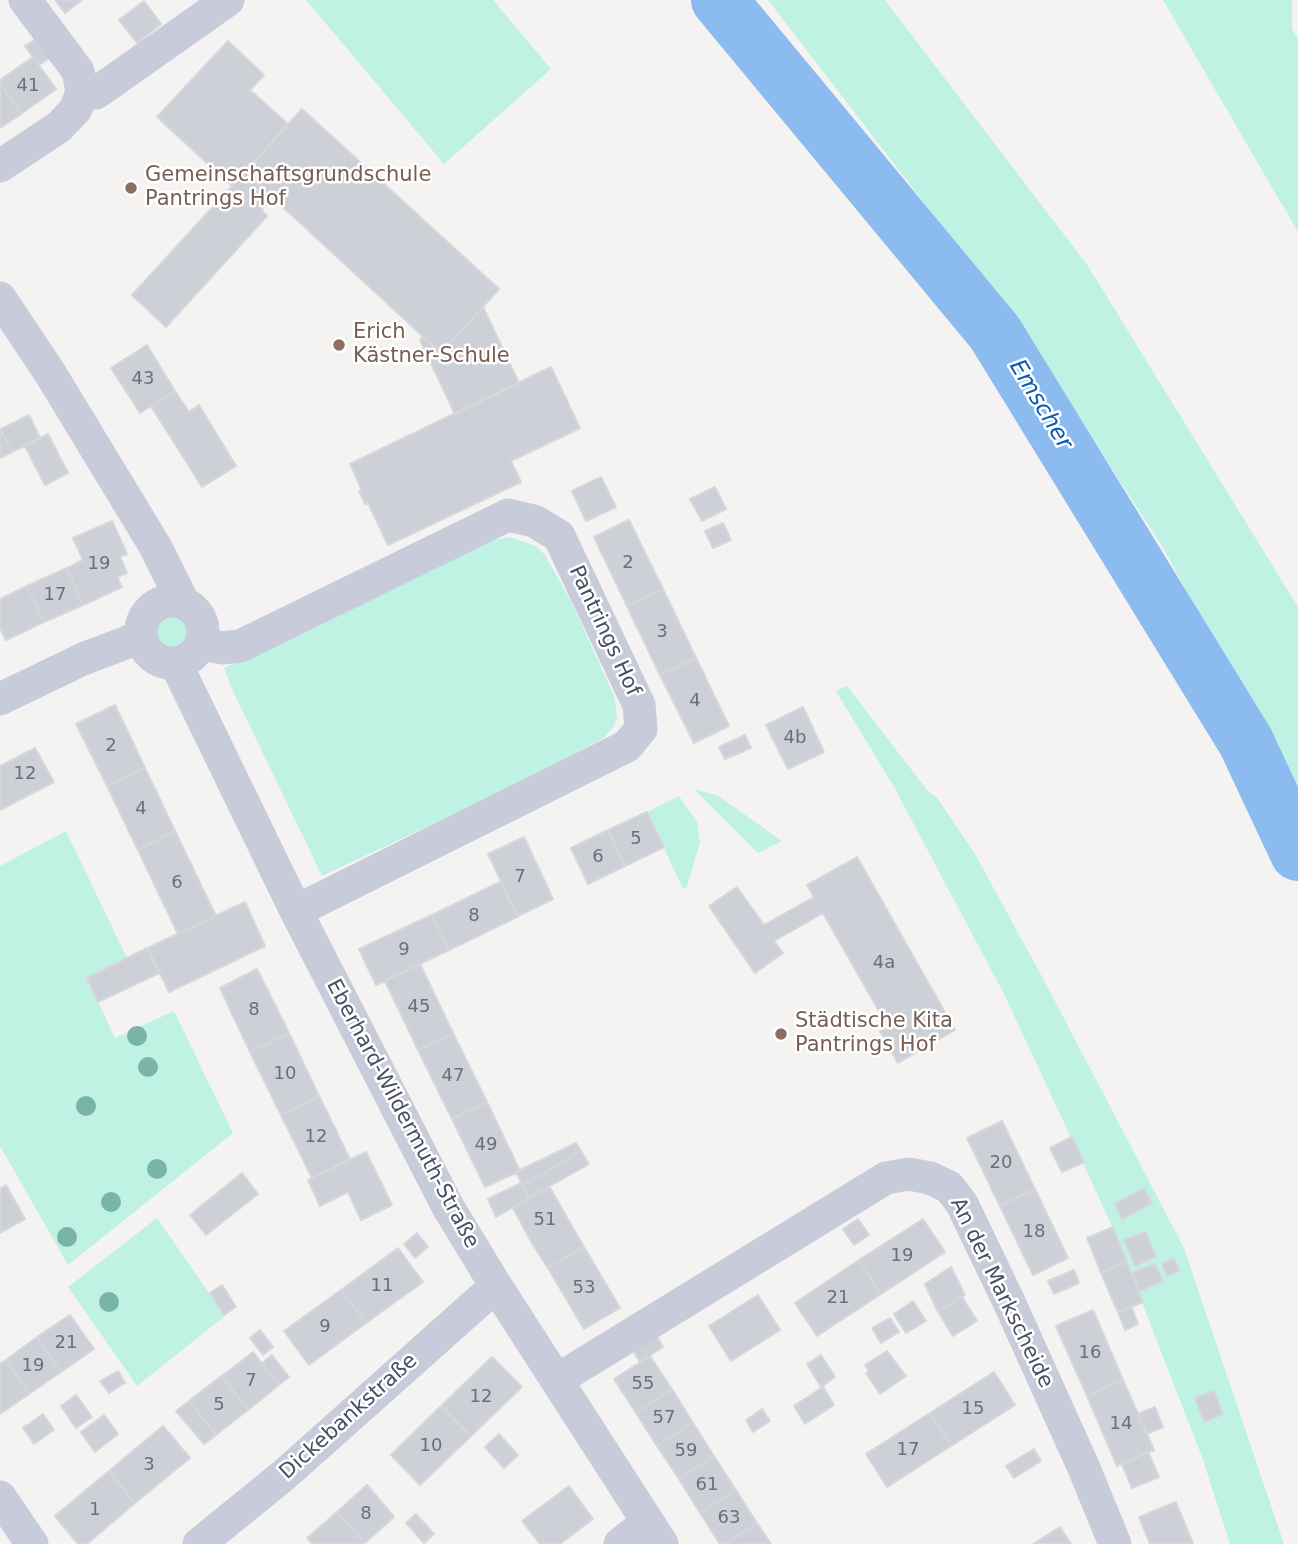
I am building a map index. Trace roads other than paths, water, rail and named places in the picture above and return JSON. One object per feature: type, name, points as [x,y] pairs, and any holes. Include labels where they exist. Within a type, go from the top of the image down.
[{"type":"street","points":[[0,166],[60,127],[76,109],[82,91],[78,71],[25,0]]},
{"type":"street","points":[[82,91],[96,93],[228,0]]},
{"type":"street","points":[[0,298],[50,373],[156,546],[183,602],[197,612],[204,627],[202,644],[192,657],[176,664],[164,663],[153,658],[144,648],[141,637],[143,620],[152,607],[167,601],[183,602]]},
{"type":"street","name":"Pantrings Hof","points":[[202,644],[223,648],[240,646],[508,515],[534,521],[559,536],[639,705],[641,729],[627,746],[296,911]]},
{"type":"street","points":[[0,699],[83,659],[141,637]]},
{"type":"street","name":"Eberhard-Wildermuth-Straße","points":[[176,664],[296,911],[449,1207],[496,1286],[655,1533]]},
{"type":"street","name":"An der Markscheide","points":[[557,1380],[886,1178],[909,1174],[930,1178],[949,1187],[962,1204],[1083,1466],[1115,1544]]},
{"type":"street","name":"Dickebankstraße","points":[[199,1544],[284,1475],[496,1286]]},
{"type":"street","points":[[0,1497],[32,1544]]},
{"type":"street","points":[[620,1544],[655,1533]]},
{"type":"waterway","name":"Emscher","points":[[719,0],[995,333],[1246,742],[1298,853]]},
{"type":"place","name":"Gemeinschaftsgrundschule Pantrings Hof","points":[[131,188]]},
{"type":"place","name":"Erich Kästner-Schule","points":[[339,345]]},
{"type":"place","name":"Städtische Kita Pantrings Hof","points":[[781,1034]]}]
